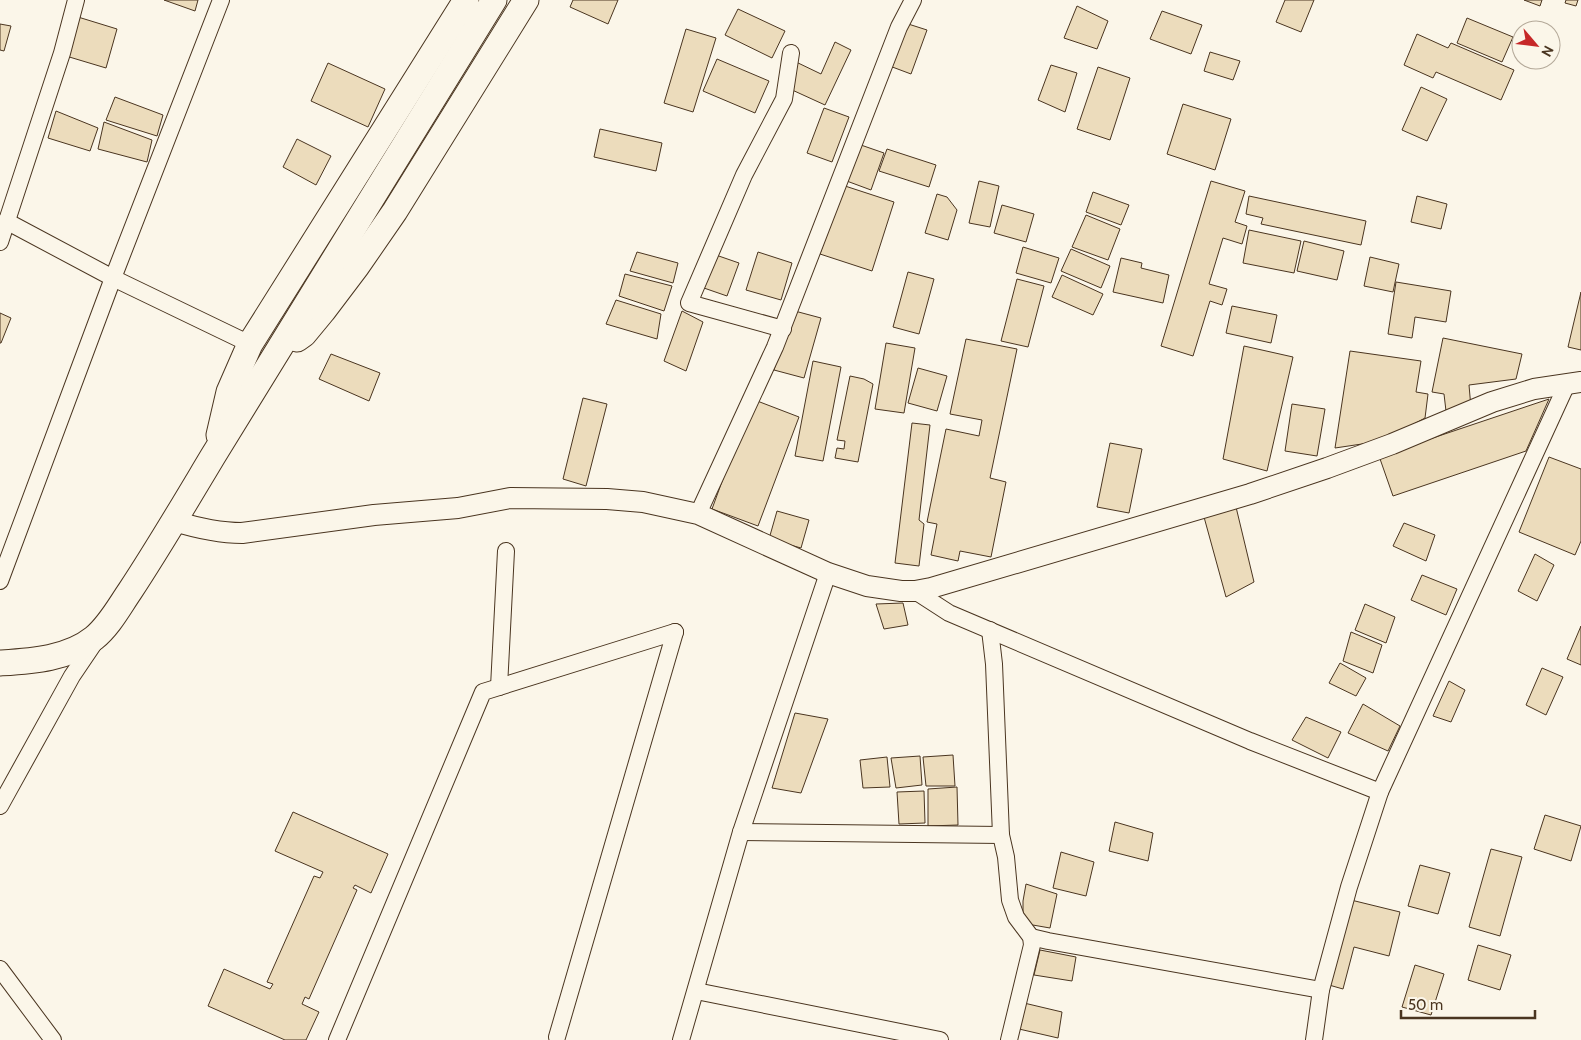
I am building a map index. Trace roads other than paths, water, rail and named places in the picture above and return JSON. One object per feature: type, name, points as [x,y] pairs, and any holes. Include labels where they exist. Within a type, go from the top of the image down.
[{"type":"main road","points":[[215,454],[229,392],[250,344],[466,0]]},
{"type":"main road","points":[[0,663],[23,662],[56,656],[79,648],[105,628],[215,454],[320,280],[494,0]]},
{"type":"main road","points":[[279,350],[304,334],[357,266],[395,211],[526,0]]},
{"type":"street","points":[[0,242],[62,53],[76,0]]},
{"type":"street","points":[[0,581],[113,278],[221,0]]},
{"type":"street","points":[[698,514],[783,328],[899,27],[913,0]]},
{"type":"street","points":[[783,328],[689,303],[744,175],[784,99],[790,53]]},
{"type":"street","points":[[6,221],[113,278],[250,344]]},
{"type":"street","points":[[174,520],[203,530],[242,533],[374,515],[458,508],[510,498],[607,499],[643,502],[698,514],[828,573],[867,586],[915,591],[931,588],[1250,494],[1392,444],[1492,402],[1534,389],[1574,383]]},
{"type":"street","points":[[1314,1040],[1321,990],[1349,887],[1380,792],[1574,383]]},
{"type":"street","points":[[499,687],[506,551]]},
{"type":"street","points":[[681,1040],[741,832],[828,573]]},
{"type":"street","points":[[915,591],[949,613],[1250,741],[1380,792]]},
{"type":"street","points":[[0,806],[72,676],[105,628]]},
{"type":"street","points":[[990,630],[994,664],[1001,835],[1006,857],[1010,900],[1016,917],[1031,937],[1032,945],[1009,1040]]},
{"type":"street","points":[[337,1040],[483,692],[675,632],[557,1036]]},
{"type":"street","points":[[741,832],[1001,835]]},
{"type":"street","points":[[1031,937],[1321,990]]},
{"type":"street","points":[[0,969],[54,1040]]},
{"type":"street","points":[[696,991],[940,1040]]}]
